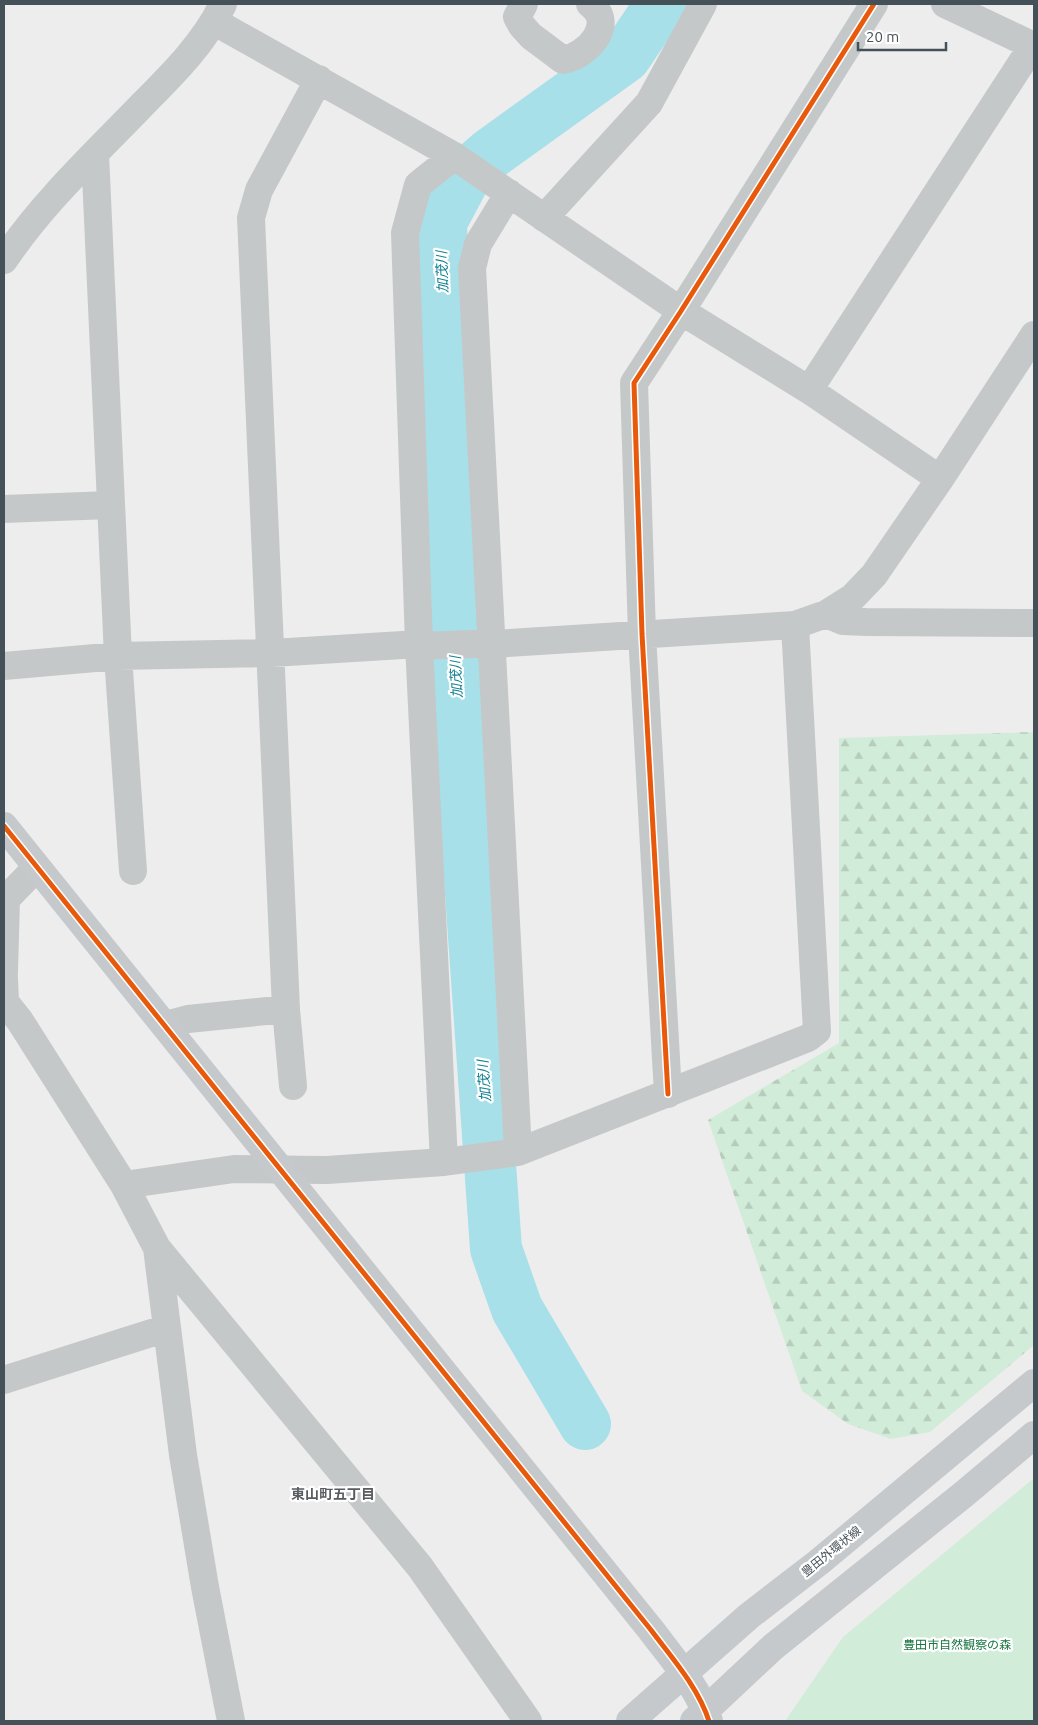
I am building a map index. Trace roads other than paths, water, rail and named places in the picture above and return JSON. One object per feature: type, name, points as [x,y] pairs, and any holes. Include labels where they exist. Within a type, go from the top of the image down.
[{"type":"street","points":[[524,4],[517,16],[522,26],[563,60],[584,53],[600,34],[601,24],[596,8],[590,4]]},
{"type":"street","points":[[544,218],[649,103],[703,4]]},
{"type":"street","points":[[668,1094],[642,634],[634,383],[874,4]]},
{"type":"street","points":[[809,390],[1034,46],[945,4]]},
{"type":"street","points":[[4,260],[30,225],[95,154],[174,73],[219,13],[319,79],[454,156],[681,311],[809,390],[940,480]]},
{"type":"street","points":[[293,1086],[286,1009],[272,653],[251,218],[260,190],[319,79]]},
{"type":"street","points":[[95,154],[118,656],[133,871]]},
{"type":"street","points":[[445,1161],[429,645],[406,234],[418,185],[454,156]]},
{"type":"street","points":[[508,193],[478,244],[472,268],[484,643],[517,1152]]},
{"type":"street","points":[[4,666],[118,656],[272,653],[795,625],[826,614],[853,597],[874,575],[940,480],[1034,335]]},
{"type":"street","points":[[4,509],[110,505]]},
{"type":"street","points":[[826,614],[843,621],[858,622],[1034,623]]},
{"type":"street","points":[[124,1185],[234,1169],[327,1170],[445,1161],[517,1152],[808,1038],[817,1032],[795,625]]},
{"type":"street","points":[[4,826],[651,1630],[684,1674],[703,1718],[773,1647],[1034,1435]]},
{"type":"street","points":[[4,972],[6,899],[36,868]]},
{"type":"street","points":[[4,978],[5,1002],[20,1021],[124,1185],[156,1248],[420,1567],[528,1721]]},
{"type":"street","points":[[166,1026],[188,1019],[286,1009]]},
{"type":"street","points":[[156,1248],[186,1474],[205,1588],[232,1721]]},
{"type":"street","points":[[4,1380],[167,1328]]},
{"type":"street","name":"豊田外環状線","points":[[630,1721],[749,1616],[819,1562],[1034,1383]]},
{"type":"waterway","name":"加茂川","points":[[585,1424],[517,1309],[496,1249],[455,667],[441,222],[466,175],[490,154],[625,57],[661,4]]},
{"type":"district","name":"東山町五丁目","points":[[333,1494]]},
{"type":"park label","name":"豊田市自然観察の森","points":[[957,1644]]}]
